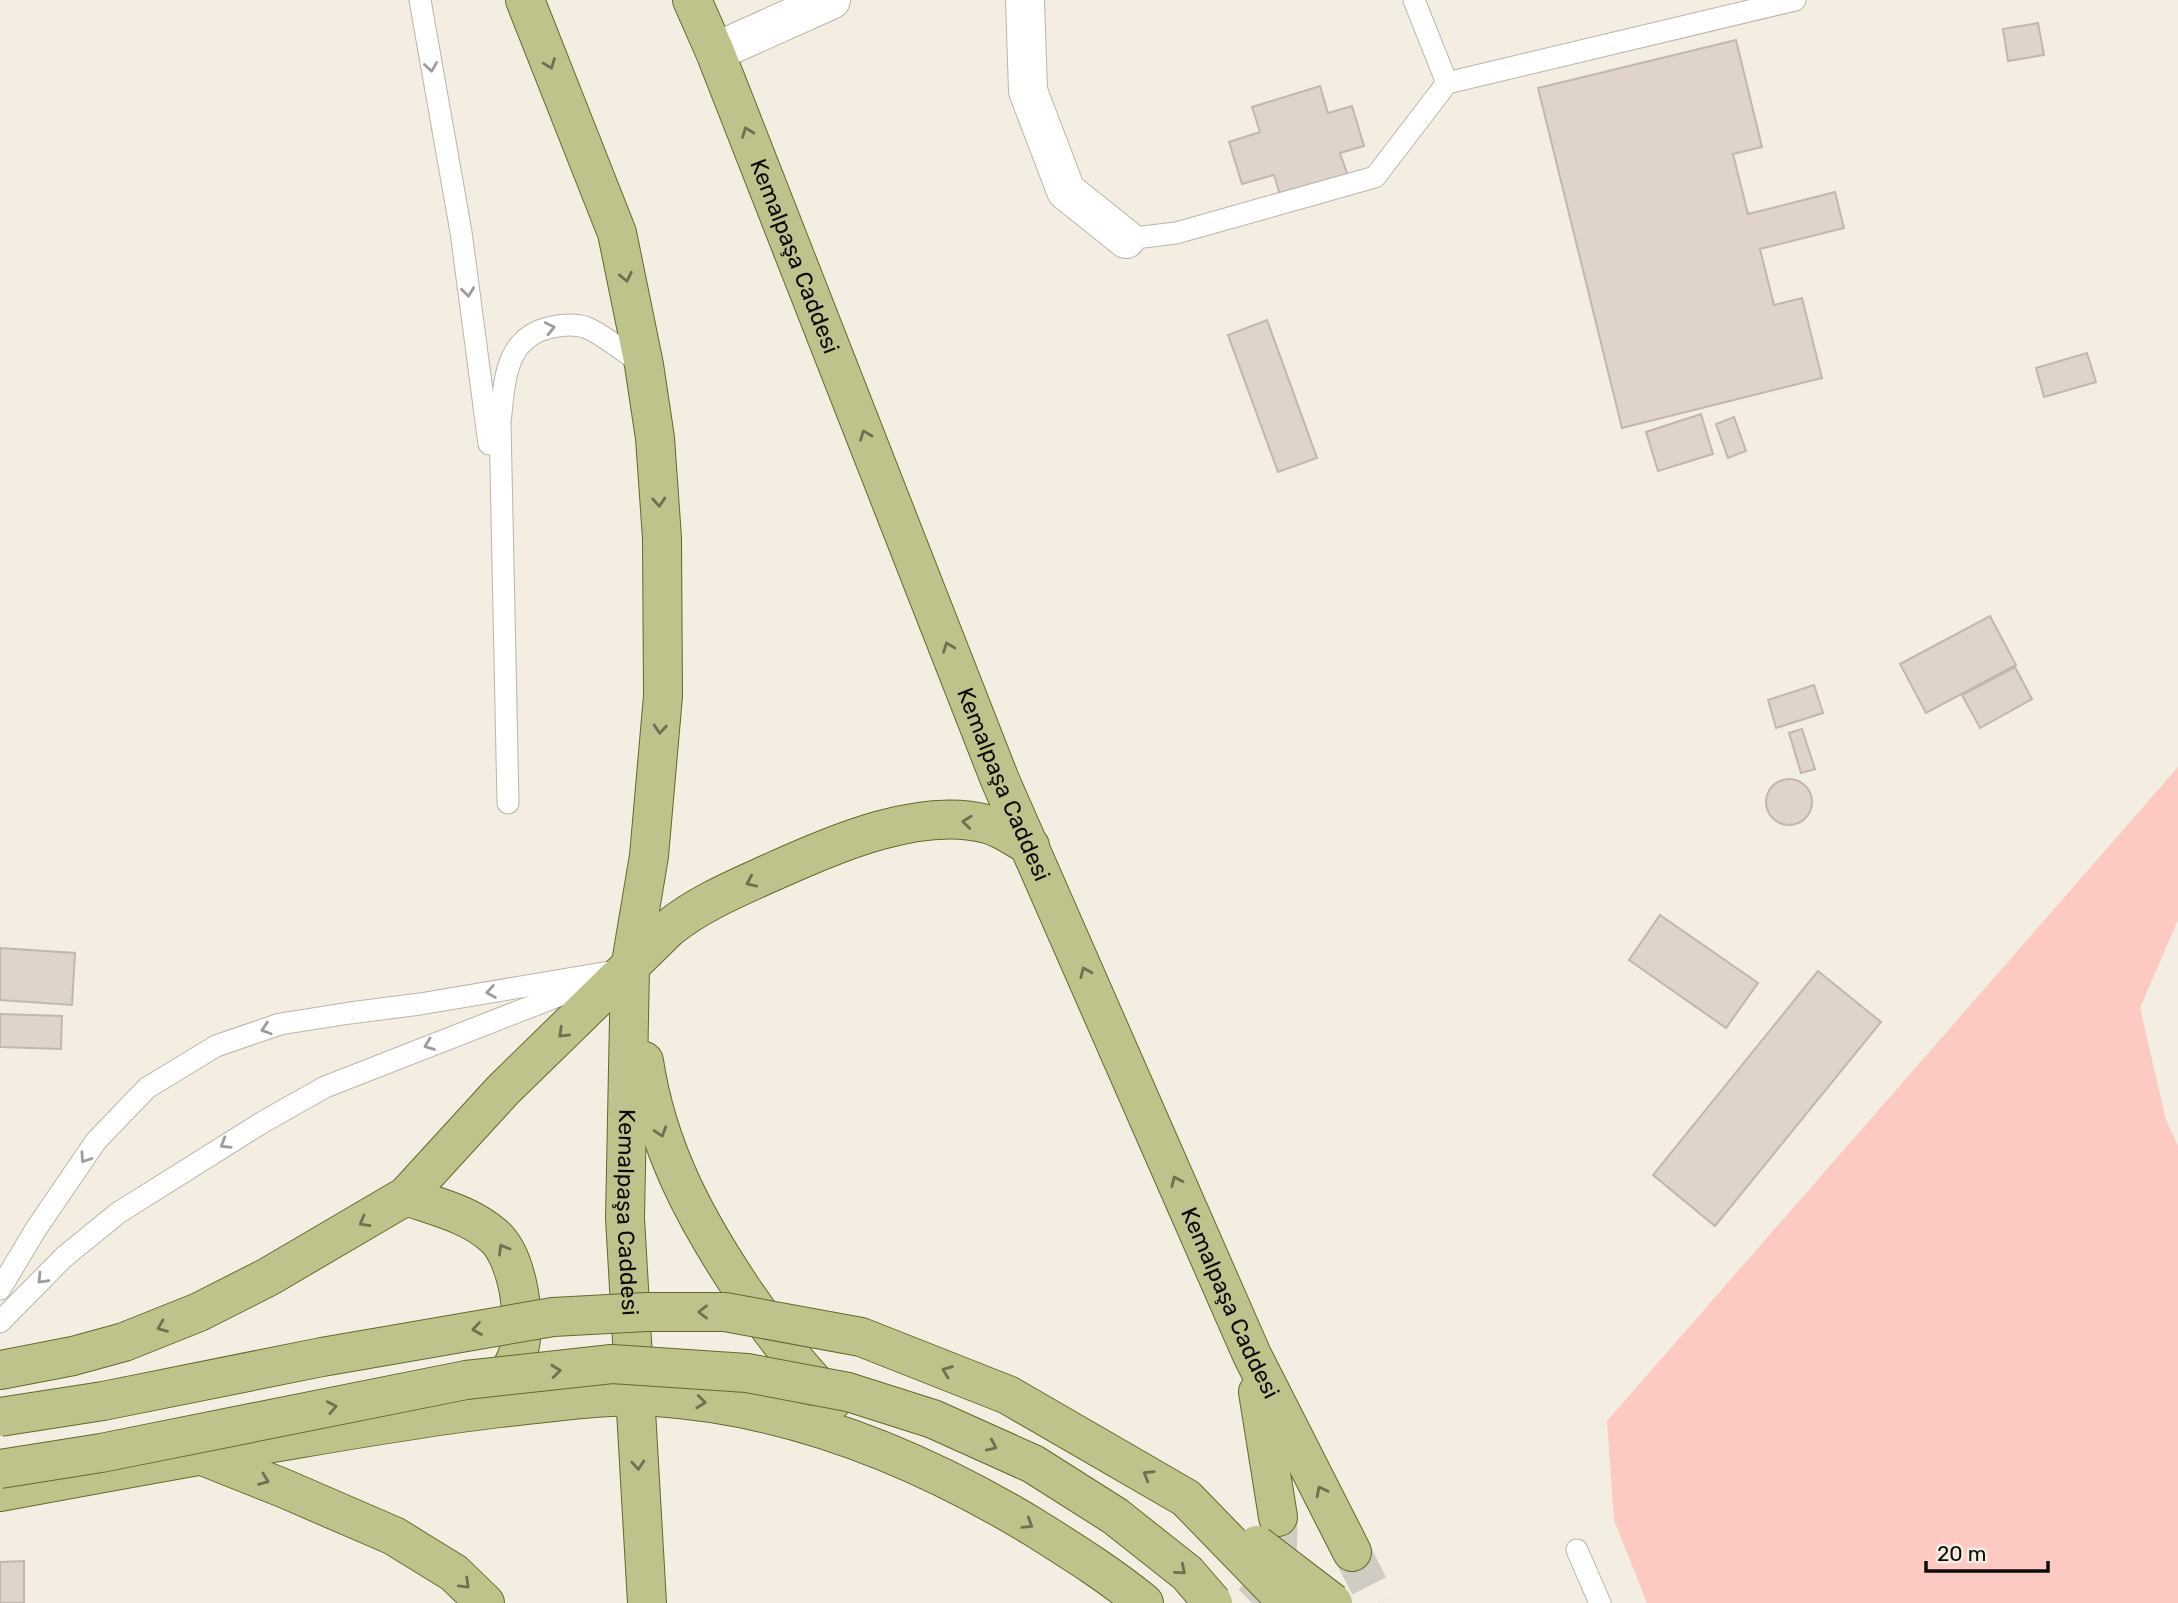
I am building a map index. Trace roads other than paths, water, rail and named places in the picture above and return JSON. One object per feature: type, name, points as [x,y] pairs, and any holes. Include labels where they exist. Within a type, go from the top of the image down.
[{"type":"main road","name":"Kemalpaşa Caddesi","points":[[525,0],[617,233],[644,365],[655,439],[662,538],[663,696],[649,856],[630,969],[625,1218],[633,1397],[647,1603]]},
{"type":"main road","name":"Kemalpaşa Caddesi","points":[[692,0],[715,52],[1000,780],[1252,1355],[1352,1552]]},
{"type":"main road","points":[[0,1370],[73,1356],[124,1342],[199,1312],[268,1278],[406,1196],[503,1090],[630,969],[669,928],[691,912],[737,888],[858,837],[905,824],[951,820],[988,824],[1030,846]]},
{"type":"main road","points":[[630,969],[654,1109],[684,1192],[708,1238],[753,1304],[809,1378],[867,1432],[924,1470]]},
{"type":"main road","points":[[406,1196],[465,1216],[496,1237],[510,1262],[518,1287],[522,1317],[519,1353],[500,1384],[477,1400],[436,1415]]},
{"type":"main road","points":[[0,1417],[92,1403],[349,1352],[552,1317],[646,1312],[725,1312],[861,1337],[1008,1395],[1186,1498],[1278,1559],[1333,1603]]},
{"type":"main road","points":[[1252,1355],[1278,1517]]},
{"type":"main road","points":[[0,1469],[142,1445],[466,1380],[612,1364],[747,1373],[848,1392],[933,1419],[1033,1464],[1115,1516],[1186,1573],[1213,1603]]},
{"type":"main road","points":[[0,1492],[436,1415],[633,1397],[721,1404],[777,1416],[847,1438],[924,1470],[1002,1508],[1101,1569],[1144,1603]]},
{"type":"main road","points":[[200,1455],[394,1536],[454,1573],[485,1603]]},
{"type":"main road","points":[[1186,1498],[1288,1603]]},
{"type":"street","points":[[715,52],[831,0]]},
{"type":"street","points":[[1026,0],[1028,91],[1066,191],[1126,239]]},
{"type":"lane","points":[[420,0],[461,232],[478,370],[485,403],[503,586]]},
{"type":"lane","points":[[1414,0],[1447,83]]},
{"type":"lane","points":[[1126,239],[1176,233],[1375,177],[1447,83],[1795,0]]},
{"type":"lane","points":[[508,803],[500,422],[505,375],[517,345],[540,330],[564,325],[585,327],[644,365]]},
{"type":"lane","points":[[0,1289],[36,1229],[96,1141],[147,1088],[216,1046],[280,1024],[630,969]]},
{"type":"lane","points":[[0,1322],[64,1257],[118,1213],[263,1122],[325,1087],[630,969]]},
{"type":"lane","points":[[1577,1550],[1600,1603]]},
{"type":"tunnel","points":[[1252,1603],[1272,1574],[1277,1552],[1278,1517]]},
{"type":"tunnel","points":[[1352,1552],[1378,1603]]}]
